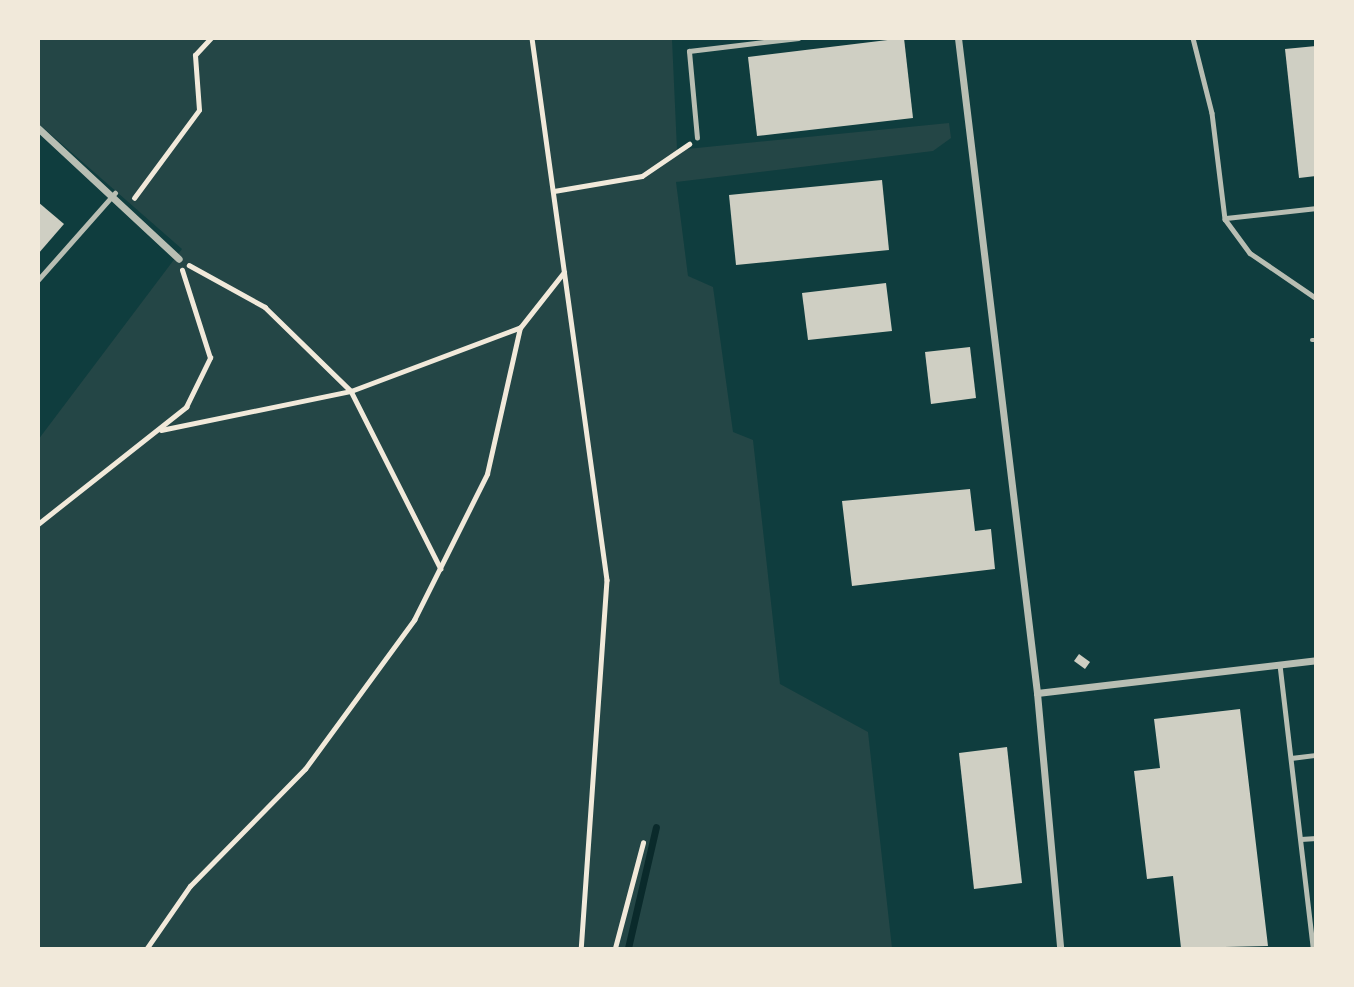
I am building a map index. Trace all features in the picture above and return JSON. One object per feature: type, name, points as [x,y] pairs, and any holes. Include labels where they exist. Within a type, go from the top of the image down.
[{"type":"street","points":[[958,38],[1037,692],[1060,948]]},
{"type":"street","points":[[38,128],[115,193],[179,259]]},
{"type":"street","points":[[1037,692],[1315,660]]},
{"type":"lane","points":[[697,138],[689,51],[799,38]]},
{"type":"lane","points":[[1193,38],[1212,113],[1225,219],[1250,253],[1315,298]]},
{"type":"lane","points":[[38,280],[115,193]]},
{"type":"lane","points":[[1225,219],[1315,208]]},
{"type":"lane","points":[[1280,664],[1313,948]]},
{"type":"lane","points":[[1292,758],[1315,755]]},
{"type":"lane","points":[[1301,839],[1315,838]]},
{"type":"path","points":[[126,206],[199,110],[195,55],[211,38]]},
{"type":"path","points":[[532,38],[607,580],[581,948]]},
{"type":"path","points":[[554,191],[642,176],[697,138]]},
{"type":"path","points":[[179,259],[265,307],[351,391],[441,569]]},
{"type":"path","points":[[38,524],[161,430],[186,407],[210,358],[179,259]]},
{"type":"path","points":[[147,948],[190,886],[305,769],[414,620],[487,474],[520,328],[565,271]]},
{"type":"path","points":[[161,430],[351,391],[520,328]]},
{"type":"path","points":[[615,948],[643,843]]},
{"type":"shaded area","points":[[39,39],[672,39],[677,150],[949,123],[951,138],[933,151],[676,182],[688,276],[713,287],[733,432],[753,440],[780,684],[868,732],[892,948],[39,948],[38,440],[182,249],[39,124]]},
{"type":"building","points":[[904,38],[913,118],[757,136],[748,57]]},
{"type":"building","points":[[1316,46],[1316,176],[1299,178],[1285,49]]},
{"type":"building","points":[[882,180],[889,250],[736,265],[729,195]]},
{"type":"building","points":[[38,202],[64,224],[38,254]]},
{"type":"building","points":[[886,283],[892,331],[808,340],[802,293]]},
{"type":"building","points":[[970,347],[976,398],[931,404],[925,352]]},
{"type":"building","points":[[970,489],[975,531],[991,529],[995,569],[852,586],[842,501]]},
{"type":"building","points":[[1079,654],[1090,662],[1085,669],[1074,661]]},
{"type":"building","points":[[1240,709],[1268,946],[1181,948],[1173,876],[1147,879],[1134,771],[1160,768],[1154,719]]},
{"type":"building","points":[[1007,747],[1022,883],[974,889],[959,753]]},
{"type":"waterway","points":[[628,948],[656,827]]}]
